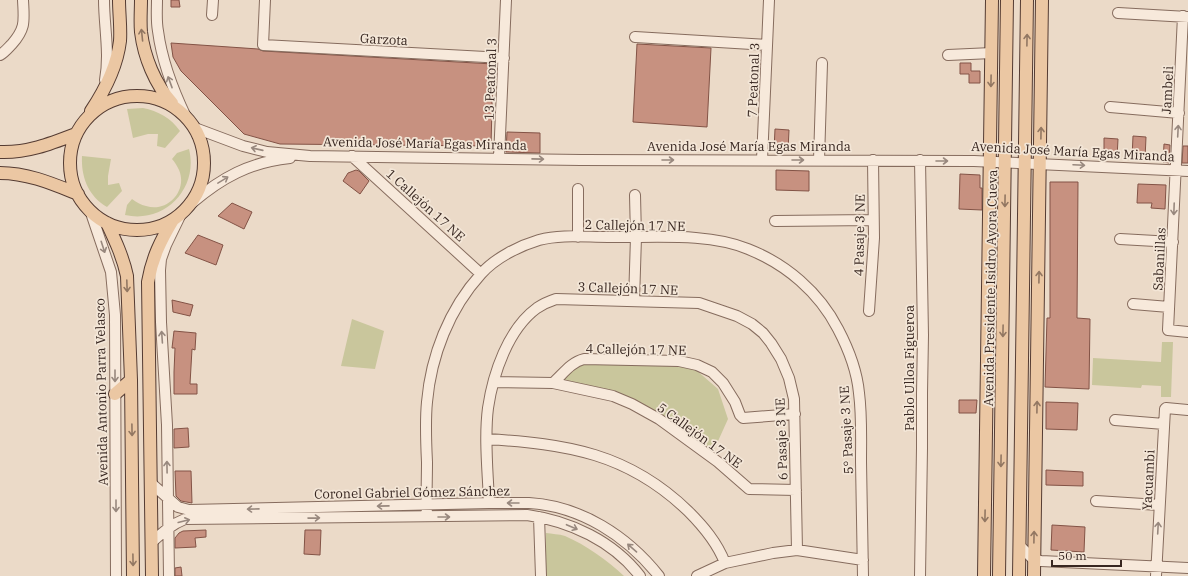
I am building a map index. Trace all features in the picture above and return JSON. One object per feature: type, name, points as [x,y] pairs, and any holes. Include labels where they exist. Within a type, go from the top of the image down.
[{"type":"main road","points":[[119,0],[120,40],[117,56],[103,93],[76,134],[71,151],[70,169],[74,186],[82,202],[90,210],[107,223],[129,230],[152,229],[177,217]]},
{"type":"main road","points":[[141,0],[141,30],[146,55],[157,82],[166,96],[195,128],[203,147],[205,166],[201,186],[192,203],[177,217],[165,234],[150,266],[148,282],[152,484],[152,576]]},
{"type":"main road","name":"Avenida Presidente Isidro Ayora Cueva","points":[[984,576],[991,161],[992,0]]},
{"type":"main road","name":"Avenida Presidente Isidro Ayora Cueva","points":[[999,576],[1006,162],[1007,0]]},
{"type":"main road","points":[[1019,576],[1026,163],[1027,0]]},
{"type":"main road","points":[[1034,576],[1042,0]]},
{"type":"main road","points":[[85,120],[98,108],[113,100],[130,96],[147,96],[159,99],[175,106]]},
{"type":"main road","points":[[0,152],[26,151],[40,148],[76,134]]},
{"type":"main road","points":[[0,173],[24,175],[42,180],[78,194]]},
{"type":"main road","points":[[107,223],[125,263],[127,276],[131,380],[133,576]]},
{"type":"main road","points":[[115,394],[131,380]]},
{"type":"street","points":[[0,55],[18,36],[23,27],[24,0]]},
{"type":"street","points":[[103,93],[108,62],[104,0]]},
{"type":"street","points":[[157,0],[157,30],[165,65],[175,95],[186,117]]},
{"type":"street","points":[[212,15],[213,0]]},
{"type":"street","name":"Garzota","points":[[265,0],[263,45],[504,58]]},
{"type":"street","name":"13 Peatonal 3","points":[[500,158],[506,0]]},
{"type":"street","name":"7 Peatonal 3","points":[[762,160],[768,0]]},
{"type":"street","points":[[1118,13],[1186,16]]},
{"type":"street","name":"Jambeli","points":[[1176,170],[1186,16]]},
{"type":"street","points":[[636,36],[767,45]]},
{"type":"street","points":[[948,55],[992,53]]},
{"type":"street","points":[[819,160],[822,63]]},
{"type":"street","points":[[1110,108],[1179,113]]},
{"type":"street","name":"Avenida José María Egas Miranda","points":[[195,128],[243,146],[267,152],[310,156],[991,161],[1188,171]]},
{"type":"street","name":"Avenida José María Egas Miranda","points":[[192,203],[212,187],[240,170],[256,164],[278,159],[310,156]]},
{"type":"street","name":"1 Callejón 17 NE","points":[[352,156],[481,274]]},
{"type":"street","name":"4 Pasaje 3 NE","points":[[869,310],[874,238],[873,160]]},
{"type":"street","name":"Pablo Ulloa Figueroa","points":[[920,160],[923,335],[920,576]]},
{"type":"street","name":"Sabanillas","points":[[1176,170],[1168,330],[1188,332]]},
{"type":"street","points":[[578,189],[578,237]]},
{"type":"street","points":[[634,301],[636,237],[635,195]]},
{"type":"street","name":"Avenida Antonio Parra Velasco","points":[[90,210],[111,272],[115,315],[116,576]]},
{"type":"street","points":[[169,576],[167,529],[167,425],[161,322],[160,270],[166,245],[177,217]]},
{"type":"street","points":[[775,221],[873,220]]},
{"type":"street","name":"2 Callejón 17 NE","points":[[427,516],[426,404],[430,374],[438,347],[455,311],[481,274],[494,263],[515,250],[540,240],[578,237],[636,237],[718,240],[755,252]]},
{"type":"street","points":[[1120,239],[1173,242]]},
{"type":"street","name":"5° Pasaje 3 NE","points":[[755,252],[793,274],[821,301],[838,328],[851,361],[859,392],[863,576]]},
{"type":"street","name":"3 Callejón 17 NE","points":[[494,382],[503,356],[523,321],[538,307],[556,299],[699,303]]},
{"type":"street","name":"6 Pasaje 3 NE","points":[[699,303],[737,316],[752,324],[763,333],[776,351],[785,368],[794,400],[795,414],[797,550]]},
{"type":"street","points":[[1133,304],[1169,307]]},
{"type":"street","name":"4 Callejón 17 NE","points":[[553,383],[571,365],[584,359],[684,361],[701,366],[712,372],[720,380],[732,397],[740,415],[743,418],[795,414]]},
{"type":"street","points":[[489,503],[487,439],[488,409],[494,382]]},
{"type":"street","name":"5 Callejón 17 NE","points":[[494,382],[553,383],[609,395],[652,415],[715,460],[750,489],[796,490]]},
{"type":"street","name":"Yacuambi","points":[[1156,571],[1165,408],[1188,410]]},
{"type":"street","points":[[1115,420],[1164,424]]},
{"type":"street","points":[[487,439],[568,447],[599,456],[643,476],[673,498],[693,517],[713,539],[725,562]]},
{"type":"street","name":"Coronel Gabriel Gómez Sánchez","points":[[152,484],[178,507],[189,510],[489,503],[529,503],[542,505],[558,508],[589,519],[618,536],[646,561],[659,576]]},
{"type":"street","points":[[1096,501],[1160,505]]},
{"type":"street","name":"Coronel Gabriel Gómez Sánchez","points":[[152,542],[167,529],[185,519],[512,515],[539,517],[560,522],[594,537],[609,546],[640,576]]},
{"type":"street","points":[[539,517],[541,576]]},
{"type":"street","points":[[1020,546],[1034,560],[1156,571],[1188,568]]},
{"type":"street","points":[[698,576],[725,562],[797,550],[863,560]]},
{"type":"shaded area","points":[[143,108],[164,116],[173,122],[180,131],[165,148],[157,146],[158,134],[148,134],[133,138],[127,109]]},
{"type":"shaded area","points":[[189,149],[191,164],[189,177],[183,190],[175,200],[165,209],[153,214],[139,216],[125,215],[127,205],[132,199],[142,205],[154,207],[168,203],[174,198],[181,185],[181,178],[179,170],[172,159],[177,153]]},
{"type":"shaded area","points":[[82,156],[111,159],[108,185],[119,183],[122,191],[107,207],[100,203],[90,192],[84,178]]},
{"type":"shaded area","points":[[352,319],[384,331],[375,369],[341,366]]},
{"type":"shaded area","points":[[1162,342],[1173,342],[1171,397],[1161,397],[1161,386],[1142,385],[1141,388],[1092,385],[1093,358],[1161,362]]},
{"type":"shaded area","points":[[587,364],[685,365],[695,369],[718,389],[728,419],[714,450],[654,414],[560,383],[571,368]]},
{"type":"shaded area","points":[[546,533],[565,536],[581,544],[611,564],[624,576],[546,576]]},
{"type":"building","points":[[171,0],[179,0],[180,7],[171,7]]},
{"type":"building","points":[[171,43],[258,49],[263,51],[493,64],[491,146],[280,144],[244,134],[181,71],[173,57]]},
{"type":"building","points":[[637,44],[711,48],[707,127],[633,122]]},
{"type":"building","points":[[960,63],[971,63],[971,71],[980,71],[980,83],[969,83],[969,74],[960,74]]},
{"type":"building","points":[[775,129],[789,130],[788,151],[774,150]]},
{"type":"building","points":[[507,132],[540,133],[540,153],[506,152]]},
{"type":"building","points":[[1133,136],[1146,137],[1145,159],[1132,158]]},
{"type":"building","points":[[1104,138],[1118,139],[1117,158],[1104,158]]},
{"type":"building","points":[[1164,144],[1170,145],[1169,163],[1163,162]]},
{"type":"building","points":[[1183,146],[1188,146],[1188,163],[1182,163]]},
{"type":"building","points":[[356,170],[369,181],[360,194],[343,181],[348,173]]},
{"type":"building","points":[[776,170],[809,171],[809,191],[776,190]]},
{"type":"building","points":[[960,174],[980,175],[980,188],[982,188],[982,210],[959,209]]},
{"type":"building","points":[[1050,182],[1078,182],[1077,318],[1090,319],[1089,389],[1045,387],[1047,318],[1050,318]]},
{"type":"building","points":[[1138,184],[1166,185],[1165,209],[1151,208],[1152,203],[1137,203]]},
{"type":"building","points":[[232,203],[252,212],[244,229],[218,216]]},
{"type":"building","points":[[198,235],[223,245],[216,265],[185,253]]},
{"type":"building","points":[[172,300],[193,305],[190,316],[173,312]]},
{"type":"building","points":[[174,331],[196,333],[195,350],[192,349],[190,384],[197,384],[197,394],[174,394],[175,348],[172,348]]},
{"type":"building","points":[[959,400],[977,400],[976,413],[959,413]]},
{"type":"building","points":[[1046,402],[1078,403],[1077,430],[1046,429]]},
{"type":"building","points":[[188,428],[189,447],[174,448],[174,429]]},
{"type":"building","points":[[1046,470],[1083,472],[1083,486],[1046,485]]},
{"type":"building","points":[[175,471],[191,471],[192,503],[181,501],[176,496]]},
{"type":"building","points":[[1052,525],[1085,527],[1084,552],[1051,550]]},
{"type":"building","points":[[206,530],[206,537],[195,538],[196,547],[175,548],[175,538],[179,533],[183,531]]},
{"type":"building","points":[[305,530],[321,530],[320,555],[304,554]]},
{"type":"building","points":[[181,567],[182,576],[175,576],[175,568]]}]
